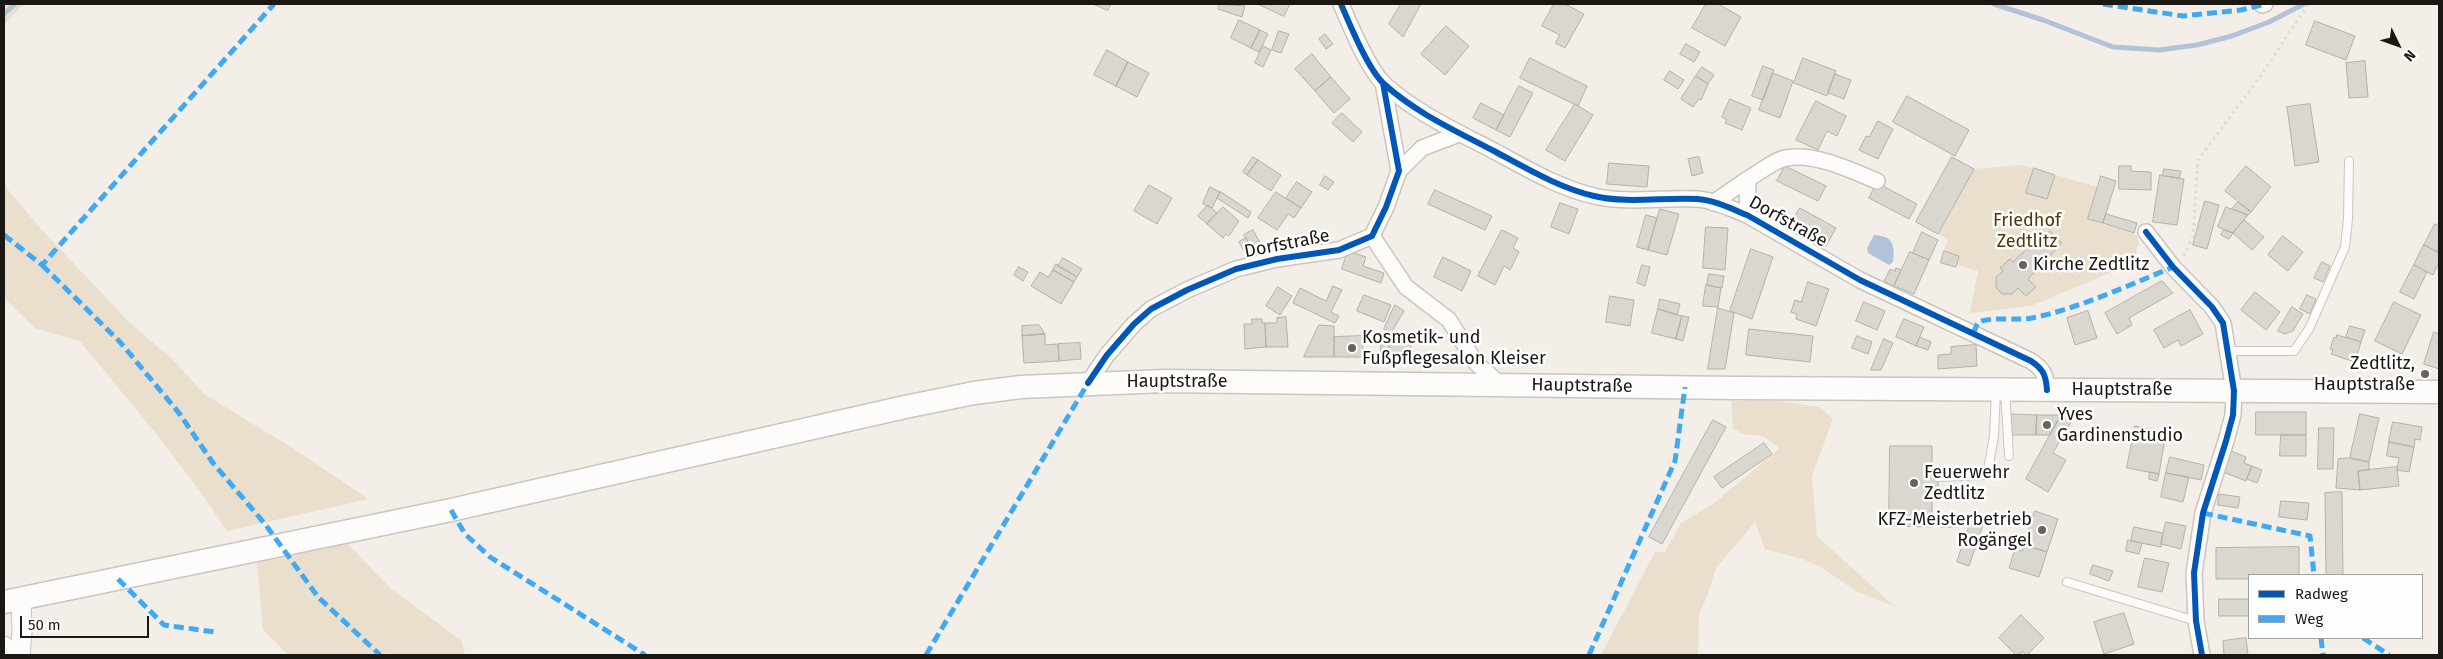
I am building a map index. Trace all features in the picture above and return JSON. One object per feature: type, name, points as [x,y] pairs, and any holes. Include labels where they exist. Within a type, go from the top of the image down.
[{"type":"main road","name":"Hauptstraße","points":[[12,601],[452,510],[931,402],[1021,387],[1164,381],[2439,392]]},
{"type":"street","name":"Dorfstraße","points":[[1341,4],[1356,39],[1383,83],[1399,172]]},
{"type":"street","name":"Dorfstraße","points":[[1383,83],[1458,134],[1544,178],[1595,196],[1645,201],[1698,199],[1747,215],[1860,280],[2031,360],[2041,368],[2046,376],[2047,390]]},
{"type":"street","points":[[1458,134],[1422,148],[1399,172],[1386,207],[1372,236],[1406,287],[1449,320],[1476,363],[1501,385]]},
{"type":"street","name":"Dorfstraße","points":[[1713,203],[1748,179],[1785,158],[1806,158],[1837,164],[1877,181]]},
{"type":"street","name":"Dorfstraße","points":[[1747,215],[1748,179]]},
{"type":"street","points":[[2146,232],[2173,267],[2194,286],[2223,323],[2234,391],[2233,415],[2203,513],[2194,573],[2196,621],[2202,655]]},
{"type":"street","name":"Dorfstraße","points":[[1088,383],[1107,355],[1134,324],[1151,309],[1236,269],[1277,259],[1339,250],[1372,236]]},
{"type":"street","points":[[12,601],[22,633],[20,655]]},
{"type":"street","points":[[4,646],[11,655]]},
{"type":"lane","points":[[2227,350],[2294,351],[2309,329],[2345,247],[2348,219],[2349,161]]},
{"type":"lane","points":[[2001,389],[2009,456]]},
{"type":"lane","points":[[1938,477],[1987,475],[2001,389]]},
{"type":"lane","points":[[2067,582],[2196,621]]},
{"type":"path","points":[[2173,267],[2186,252],[2193,236],[2198,160],[2294,27],[2306,6],[2305,4]]},
{"type":"green space","points":[[4,4],[24,4],[4,25]]},
{"type":"green space","name":"Friedhof Zedtlitz","points":[[2021,165],[2098,187],[2088,219],[2137,235],[2139,242],[2133,263],[2031,306],[1970,313],[1978,271],[1957,265],[1959,256],[1944,251],[1948,239],[1938,234],[1974,169]]},
{"type":"green space","points":[[4,185],[39,227],[129,322],[173,360],[204,394],[302,454],[368,499],[227,531],[202,494],[158,436],[80,341],[35,328],[4,298]]},
{"type":"green space","points":[[1731,401],[1779,401],[1819,407],[1833,419],[1812,476],[1817,536],[1894,606],[1854,590],[1823,568],[1802,559],[1765,549],[1755,522],[1716,568],[1708,594],[1699,614],[1698,655],[1601,655],[1655,552],[1665,552],[1681,523],[1712,505],[1780,448],[1763,436],[1742,434],[1733,428]]},
{"type":"green space","points":[[348,544],[391,589],[461,640],[465,655],[393,655],[388,653],[369,655],[289,655],[263,630],[257,563]]},
{"type":"water","points":[[1874,235],[1885,237],[1893,246],[1893,262],[1889,265],[1868,253],[1867,248]]},
{"type":"building","points":[[1093,4],[1111,4],[1108,10]]},
{"type":"building","points":[[1220,4],[1245,6],[1242,17],[1218,9]]},
{"type":"building","points":[[1258,4],[1290,4],[1284,16]]},
{"type":"building","points":[[1401,4],[1421,4],[1403,37],[1389,24]]},
{"type":"building","points":[[1554,4],[1565,4],[1584,14],[1565,48],[1555,43],[1560,35],[1542,26]]},
{"type":"building","points":[[1706,4],[1718,4],[1741,17],[1725,46],[1692,28]]},
{"type":"building","points":[[1239,20],[1260,30],[1251,48],[1231,38]]},
{"type":"building","points":[[2315,21],[2355,36],[2346,60],[2306,45]]},
{"type":"building","points":[[1446,26],[1469,46],[1445,75],[1421,54]]},
{"type":"building","points":[[1260,30],[1268,34],[1259,52],[1251,48]]},
{"type":"building","points":[[1279,31],[1289,34],[1281,53],[1272,50]]},
{"type":"building","points":[[1325,34],[1333,44],[1326,49],[1319,39]]},
{"type":"building","points":[[1686,44],[1700,52],[1694,62],[1680,54]]},
{"type":"building","points":[[1263,46],[1271,50],[1263,67],[1255,63]]},
{"type":"building","points":[[1107,50],[1128,62],[1116,86],[1094,75]]},
{"type":"building","points":[[1312,54],[1331,77],[1315,91],[1295,69]]},
{"type":"building","points":[[1530,58],[1587,86],[1578,106],[1520,78]]},
{"type":"building","points":[[1803,58],[1836,71],[1827,96],[1794,83]]},
{"type":"building","points":[[2365,61],[2368,97],[2349,98],[2346,63]]},
{"type":"building","points":[[1128,62],[1149,73],[1137,97],[1116,86]]},
{"type":"building","points":[[1763,66],[1774,70],[1763,100],[1752,96]]},
{"type":"building","points":[[1702,67],[1714,75],[1708,84],[1696,76]]},
{"type":"building","points":[[1670,71],[1684,80],[1678,89],[1664,80]]},
{"type":"building","points":[[1773,73],[1793,81],[1780,118],[1759,110]]},
{"type":"building","points":[[1835,74],[1851,80],[1844,99],[1828,93]]},
{"type":"building","points":[[1696,76],[1708,84],[1701,100],[1699,99],[1693,107],[1681,99]]},
{"type":"building","points":[[1331,77],[1350,99],[1334,113],[1315,91]]},
{"type":"building","points":[[1519,86],[1533,93],[1510,137],[1496,130]]},
{"type":"building","points":[[1907,96],[1969,130],[1955,156],[1893,122]]},
{"type":"building","points":[[1730,99],[1751,108],[1742,130],[1725,123],[1727,120],[1722,117]]},
{"type":"building","points":[[1816,101],[1846,116],[1837,136],[1827,131],[1818,150],[1796,140]]},
{"type":"building","points":[[1481,103],[1504,115],[1496,130],[1473,118]]},
{"type":"building","points":[[1575,104],[1593,115],[1565,161],[1546,150]]},
{"type":"building","points":[[2310,104],[2319,162],[2295,166],[2287,107]]},
{"type":"building","points":[[1342,113],[1362,132],[1353,142],[1332,123]]},
{"type":"building","points":[[1878,121],[1893,129],[1878,159],[1859,150],[1866,136],[1869,137]]},
{"type":"building","points":[[1253,157],[1258,160],[1247,175],[1243,172]]},
{"type":"building","points":[[1699,157],[1703,173],[1692,176],[1688,159]]},
{"type":"building","points":[[1952,157],[1974,169],[1938,234],[1916,222]]},
{"type":"building","points":[[1258,160],[1281,175],[1271,191],[1247,175]]},
{"type":"building","points":[[1609,163],[1649,166],[1647,187],[1607,184]]},
{"type":"building","points":[[1785,166],[1826,186],[1818,201],[1777,181]]},
{"type":"building","points":[[2119,166],[2131,166],[2131,171],[2151,172],[2151,190],[2119,189]]},
{"type":"building","points":[[2246,166],[2271,187],[2251,212],[2225,191]]},
{"type":"building","points":[[2034,168],[2055,175],[2047,199],[2026,193]]},
{"type":"building","points":[[2164,169],[2181,171],[2179,178],[2163,176]]},
{"type":"building","points":[[2160,175],[2184,179],[2177,225],[2153,222]]},
{"type":"building","points":[[1325,176],[1334,182],[1328,190],[1320,185]]},
{"type":"building","points":[[2101,176],[2116,181],[2103,223],[2088,219]]},
{"type":"building","points":[[1297,182],[1312,192],[1301,208],[1286,198]]},
{"type":"building","points":[[1877,183],[1917,204],[1909,219],[1869,198]]},
{"type":"building","points":[[1149,185],[1172,198],[1157,224],[1134,211]]},
{"type":"building","points":[[1210,187],[1220,192],[1212,208],[1203,204]]},
{"type":"building","points":[[1435,190],[1492,216],[1485,230],[1428,204]]},
{"type":"building","points":[[1221,192],[1251,212],[1248,218],[1217,198]]},
{"type":"building","points":[[1276,192],[1301,208],[1294,218],[1288,214],[1277,230],[1258,218]]},
{"type":"building","points":[[2205,201],[2219,205],[2207,249],[2193,245]]},
{"type":"building","points":[[2238,202],[2251,212],[2248,215],[2232,209]]},
{"type":"building","points":[[1560,203],[1578,209],[1569,234],[1551,227]]},
{"type":"building","points":[[1208,205],[1217,213],[1207,224],[1198,216]]},
{"type":"building","points":[[1223,207],[1239,221],[1229,236],[1226,234],[1223,238],[1207,224]]},
{"type":"building","points":[[2226,207],[2248,215],[2233,233],[2218,227]]},
{"type":"building","points":[[1800,208],[1836,228],[1826,246],[1790,225]]},
{"type":"building","points":[[1660,209],[1679,214],[1667,255],[1648,250]]},
{"type":"building","points":[[2106,214],[2137,223],[2134,233],[2103,223]]},
{"type":"building","points":[[1646,215],[1657,218],[1648,250],[1637,247]]},
{"type":"building","points":[[2244,220],[2264,237],[2252,250],[2233,233]]},
{"type":"building","points":[[2435,224],[2439,226],[2438,252],[2424,245]]},
{"type":"building","points":[[1706,227],[1728,228],[1725,270],[1703,268]]},
{"type":"building","points":[[1253,230],[1262,246],[1253,251],[1244,235]]},
{"type":"building","points":[[1502,230],[1518,238],[1513,248],[1519,252],[1510,270],[1504,266],[1495,285],[1478,276]]},
{"type":"building","points":[[2224,230],[2233,233],[2229,239],[2221,235]]},
{"type":"building","name":"Kirche Zedtlitz","points":[[2050,231],[2062,243],[2028,279],[2036,287],[2026,296],[2018,288],[2012,294],[2002,294],[1996,287],[1996,277],[2003,271],[2000,268],[2010,259],[2013,262],[2036,240],[2038,242]]},
{"type":"building","points":[[1922,232],[1938,240],[1929,260],[1913,253]]},
{"type":"building","points":[[2283,236],[2303,252],[2288,271],[2268,255]]},
{"type":"building","points":[[1246,238],[1252,249],[1245,253],[1239,242]]},
{"type":"building","points":[[2424,245],[2439,253],[2439,263],[2433,275],[2414,265]]},
{"type":"building","points":[[1751,249],[1773,257],[1752,319],[1730,311]]},
{"type":"building","points":[[1348,251],[1366,257],[1363,266],[1384,273],[1381,283],[1342,269]]},
{"type":"building","points":[[1944,251],[1959,256],[1956,267],[1941,263]]},
{"type":"building","points":[[1910,252],[1929,260],[1914,294],[1894,286]]},
{"type":"building","points":[[1443,257],[1471,271],[1462,291],[1434,277]]},
{"type":"building","points":[[1063,258],[1082,269],[1077,277],[1058,266]]},
{"type":"building","points":[[2322,262],[2330,266],[2323,282],[2314,278]]},
{"type":"building","points":[[1056,264],[1077,277],[1074,282],[1053,270]]},
{"type":"building","points":[[1642,265],[1650,267],[1645,286],[1637,283]]},
{"type":"building","points":[[2414,265],[2427,272],[2414,299],[2400,292]]},
{"type":"building","points":[[1019,267],[1028,272],[1023,281],[1014,275]]},
{"type":"building","points":[[1896,268],[1901,270],[1894,286],[1884,281],[1890,269],[1895,271]]},
{"type":"building","points":[[1053,270],[1074,282],[1061,304],[1031,286],[1040,272],[1048,277]]},
{"type":"building","points":[[1709,274],[1724,276],[1722,288],[1707,285]]},
{"type":"building","points":[[2162,281],[2173,293],[2129,318],[2132,325],[2117,334],[2105,313]]},
{"type":"building","points":[[1808,282],[1829,289],[1816,326],[1796,319],[1797,314],[1791,312],[1795,300],[1801,302]]},
{"type":"building","points":[[1706,285],[1721,288],[1718,307],[1703,306]]},
{"type":"building","points":[[1333,286],[1342,290],[1331,312],[1339,316],[1335,323],[1293,303],[1300,288],[1326,301]]},
{"type":"building","points":[[1278,287],[1292,296],[1280,315],[1266,306]]},
{"type":"building","points":[[2255,292],[2280,312],[2266,330],[2241,310]]},
{"type":"building","points":[[1364,295],[1391,305],[1384,322],[1357,311]]},
{"type":"building","points":[[2307,295],[2316,299],[2310,314],[2300,309]]},
{"type":"building","points":[[1610,296],[1634,300],[1630,326],[1606,322]]},
{"type":"building","points":[[1660,299],[1680,304],[1677,315],[1658,309]]},
{"type":"building","points":[[1864,302],[1885,311],[1877,330],[1856,321]]},
{"type":"building","points":[[2394,302],[2421,315],[2402,354],[2375,341]]},
{"type":"building","points":[[1395,305],[1404,311],[1391,333],[1384,329]]},
{"type":"building","points":[[2292,307],[2303,314],[2293,331],[2285,334],[2278,331]]},
{"type":"building","points":[[1718,308],[1734,313],[1725,369],[1708,369]]},
{"type":"building","points":[[1658,309],[1682,316],[1676,339],[1652,333]]},
{"type":"building","points":[[2190,310],[2203,334],[2181,346],[2178,340],[2164,348],[2154,330]]},
{"type":"building","points":[[2088,311],[2097,338],[2075,345],[2067,318]]},
{"type":"building","points":[[1682,316],[1689,317],[1683,341],[1676,339]]},
{"type":"building","points":[[1286,317],[1288,347],[1266,347],[1265,323],[1277,323],[1277,318]]},
{"type":"building","points":[[1252,319],[1262,319],[1262,323],[1265,323],[1266,347],[1245,349],[1244,324],[1252,324]]},
{"type":"building","points":[[1904,319],[1924,327],[1916,346],[1896,337]]},
{"type":"building","points":[[1039,325],[1045,334],[1022,336],[1022,326]]},
{"type":"building","points":[[1319,325],[1334,326],[1334,357],[1304,357]]},
{"type":"building","points":[[2350,326],[2365,330],[2361,342],[2346,337]]},
{"type":"building","points":[[1749,329],[1813,336],[1810,362],[1746,355]]},
{"type":"building","points":[[2434,332],[2439,334],[2439,369],[2424,364]]},
{"type":"building","points":[[1389,333],[1411,333],[1411,355],[1389,355]]},
{"type":"building","points":[[1045,334],[1045,345],[1058,344],[1059,361],[1024,363],[1022,336]]},
{"type":"building","points":[[2337,335],[2361,342],[2355,362],[2331,354],[2333,350],[2330,349],[2334,337],[2336,338]]},
{"type":"building","points":[[1363,336],[1363,357],[1334,357],[1334,337]]},
{"type":"building","points":[[1857,336],[1872,342],[1868,354],[1852,348]]},
{"type":"building","points":[[1920,337],[1931,342],[1928,350],[1916,346]]},
{"type":"building","points":[[1884,339],[1893,343],[1881,370],[1871,370]]},
{"type":"building","points":[[1381,342],[1389,343],[1389,355],[1381,355]]},
{"type":"building","points":[[1080,343],[1081,359],[1059,361],[1058,344]]},
{"type":"building","points":[[1976,345],[1977,366],[1938,369],[1938,355],[1951,354],[1951,347]]},
{"type":"building","points":[[2256,412],[2306,412],[2306,435],[2256,435]]},
{"type":"building","points":[[2010,414],[2037,415],[2036,435],[2010,435]]},
{"type":"building","points":[[2360,414],[2379,418],[2369,462],[2350,458]]},
{"type":"building","points":[[2037,415],[2061,415],[2050,435],[2036,435]]},
{"type":"building","points":[[2061,415],[2075,415],[2053,453],[2066,460],[2048,492],[2026,479]]},
{"type":"building","points":[[1713,420],[1726,427],[1662,544],[1649,537]]},
{"type":"building","points":[[2393,422],[2422,427],[2420,440],[2415,439],[2414,447],[2389,442]]},
{"type":"building","points":[[2135,426],[2166,432],[2159,474],[2127,468]]},
{"type":"building","points":[[2319,428],[2334,428],[2333,469],[2318,469]]},
{"type":"building","points":[[2281,435],[2306,435],[2306,456],[2280,456]]},
{"type":"building","points":[[2389,442],[2414,447],[2409,472],[2397,470],[2399,458],[2387,456]]},
{"type":"building","points":[[1764,443],[1772,454],[1722,488],[1714,477]]},
{"type":"building","name":"Feuerwehr Zedtlitz","points":[[1890,446],[1932,446],[1932,467],[1938,468],[1938,488],[1932,488],[1932,527],[1889,526]]},
{"type":"building","points":[[2231,451],[2246,457],[2244,463],[2252,466],[2246,481],[2223,472]]},
{"type":"building","points":[[2170,457],[2204,465],[2201,480],[2166,473]]},
{"type":"building","points":[[2350,458],[2369,462],[2369,470],[2358,471],[2360,490],[2336,488],[2338,459]]},
{"type":"building","points":[[2252,466],[2262,470],[2257,483],[2247,479]]},
{"type":"building","points":[[2397,467],[2399,486],[2360,490],[2358,471]]},
{"type":"building","points":[[2150,472],[2159,474],[2157,481],[2149,479]]},
{"type":"building","points":[[2166,473],[2189,477],[2183,502],[2161,497]]},
{"type":"building","points":[[2342,492],[2343,574],[2326,574],[2325,493]]},
{"type":"building","points":[[2219,494],[2240,497],[2238,508],[2218,505]]},
{"type":"building","points":[[2281,501],[2309,503],[2307,520],[2279,517]]},
{"type":"building","points":[[2035,511],[2058,519],[2047,552],[2024,545]]},
{"type":"building","points":[[1941,514],[1957,514],[1956,527],[1940,527]]},
{"type":"building","points":[[1971,521],[1983,525],[1969,566],[1957,562]]},
{"type":"building","points":[[2166,522],[2186,526],[2181,549],[2161,544]]},
{"type":"building","points":[[2134,527],[2163,533],[2161,547],[2131,541]]},
{"type":"building","points":[[2128,540],[2142,543],[2139,554],[2126,551]]},
{"type":"building","points":[[2024,545],[2047,552],[2039,577],[2009,568],[2015,549],[2022,551]]},
{"type":"building","points":[[2299,547],[2299,574],[2248,574],[2248,579],[2216,579],[2216,548]]},
{"type":"building","points":[[2145,558],[2169,563],[2162,592],[2138,587]]},
{"type":"building","points":[[2093,565],[2113,571],[2109,581],[2090,574]]},
{"type":"building","points":[[2219,599],[2248,599],[2248,616],[2219,616]]},
{"type":"building","points":[[2124,613],[2134,644],[2104,654],[2094,622]]},
{"type":"building","points":[[2021,615],[2044,638],[2027,655],[2023,652],[2016,655],[1999,638]]},
{"type":"building","points":[[2246,638],[2248,655],[2224,655],[2223,641]]},
{"type":"waterway","points":[[4,14],[15,4]]},
{"type":"waterway","points":[[1994,4],[2043,20],[2113,47],[2159,50],[2197,45],[2232,36],[2269,22],[2304,4]]},
{"type":"marked path","points":[[4,235],[42,265],[274,4]]},
{"type":"marked path","points":[[2103,4],[2183,16],[2241,10],[2262,5]]},
{"type":"marked path","points":[[42,265],[120,342],[179,413],[213,463],[265,524],[318,597],[380,655]]},
{"type":"marked path","points":[[1973,333],[1977,324],[1982,321],[2026,319],[2050,314],[2103,296],[2173,267]]},
{"type":"marked path","points":[[926,655],[1088,383]]},
{"type":"marked path","points":[[1589,655],[1675,461],[1685,387]]},
{"type":"marked path","points":[[451,510],[465,534],[490,557],[645,655]]},
{"type":"marked path","points":[[2203,513],[2310,536],[2314,574]]},
{"type":"marked path","points":[[118,579],[164,625],[215,632]]},
{"type":"marked path","points":[[2321,639],[2323,655]]},
{"type":"marked path","points":[[2365,639],[2389,655]]},
{"type":"cycle path","points":[[1341,4],[1360,46],[1372,68],[1384,84],[1409,104],[1451,129],[1543,177],[1568,188],[1594,196],[1620,200],[1703,200],[1723,205],[1747,215],[1860,280],[2031,361],[2043,373],[2047,390]]},
{"type":"cycle path","points":[[1088,383],[1107,355],[1134,324],[1151,309],[1187,290],[1236,269],[1277,259],[1339,250],[1372,236],[1386,207],[1399,171],[1383,83]]},
{"type":"cycle path","points":[[2146,232],[2173,267],[2212,307],[2223,323],[2234,391],[2233,415],[2203,513],[2194,573],[2196,621],[2202,655]]},
{"type":"place","name":"Kirche Zedtlitz","points":[[2023,265]]},
{"type":"place","name":"Kosmetik- und Fußpflegesalon Kleiser","points":[[1352,348]]},
{"type":"place","name":"Zedtlitz, Hauptstraße","points":[[2425,374]]},
{"type":"place","name":"Yves Gardinenstudio","points":[[2047,425]]},
{"type":"place","name":"Feuerwehr Zedtlitz","points":[[1914,483]]},
{"type":"place","name":"KFZ-Meisterbetrieb Rogängel","points":[[2042,530]]}]
